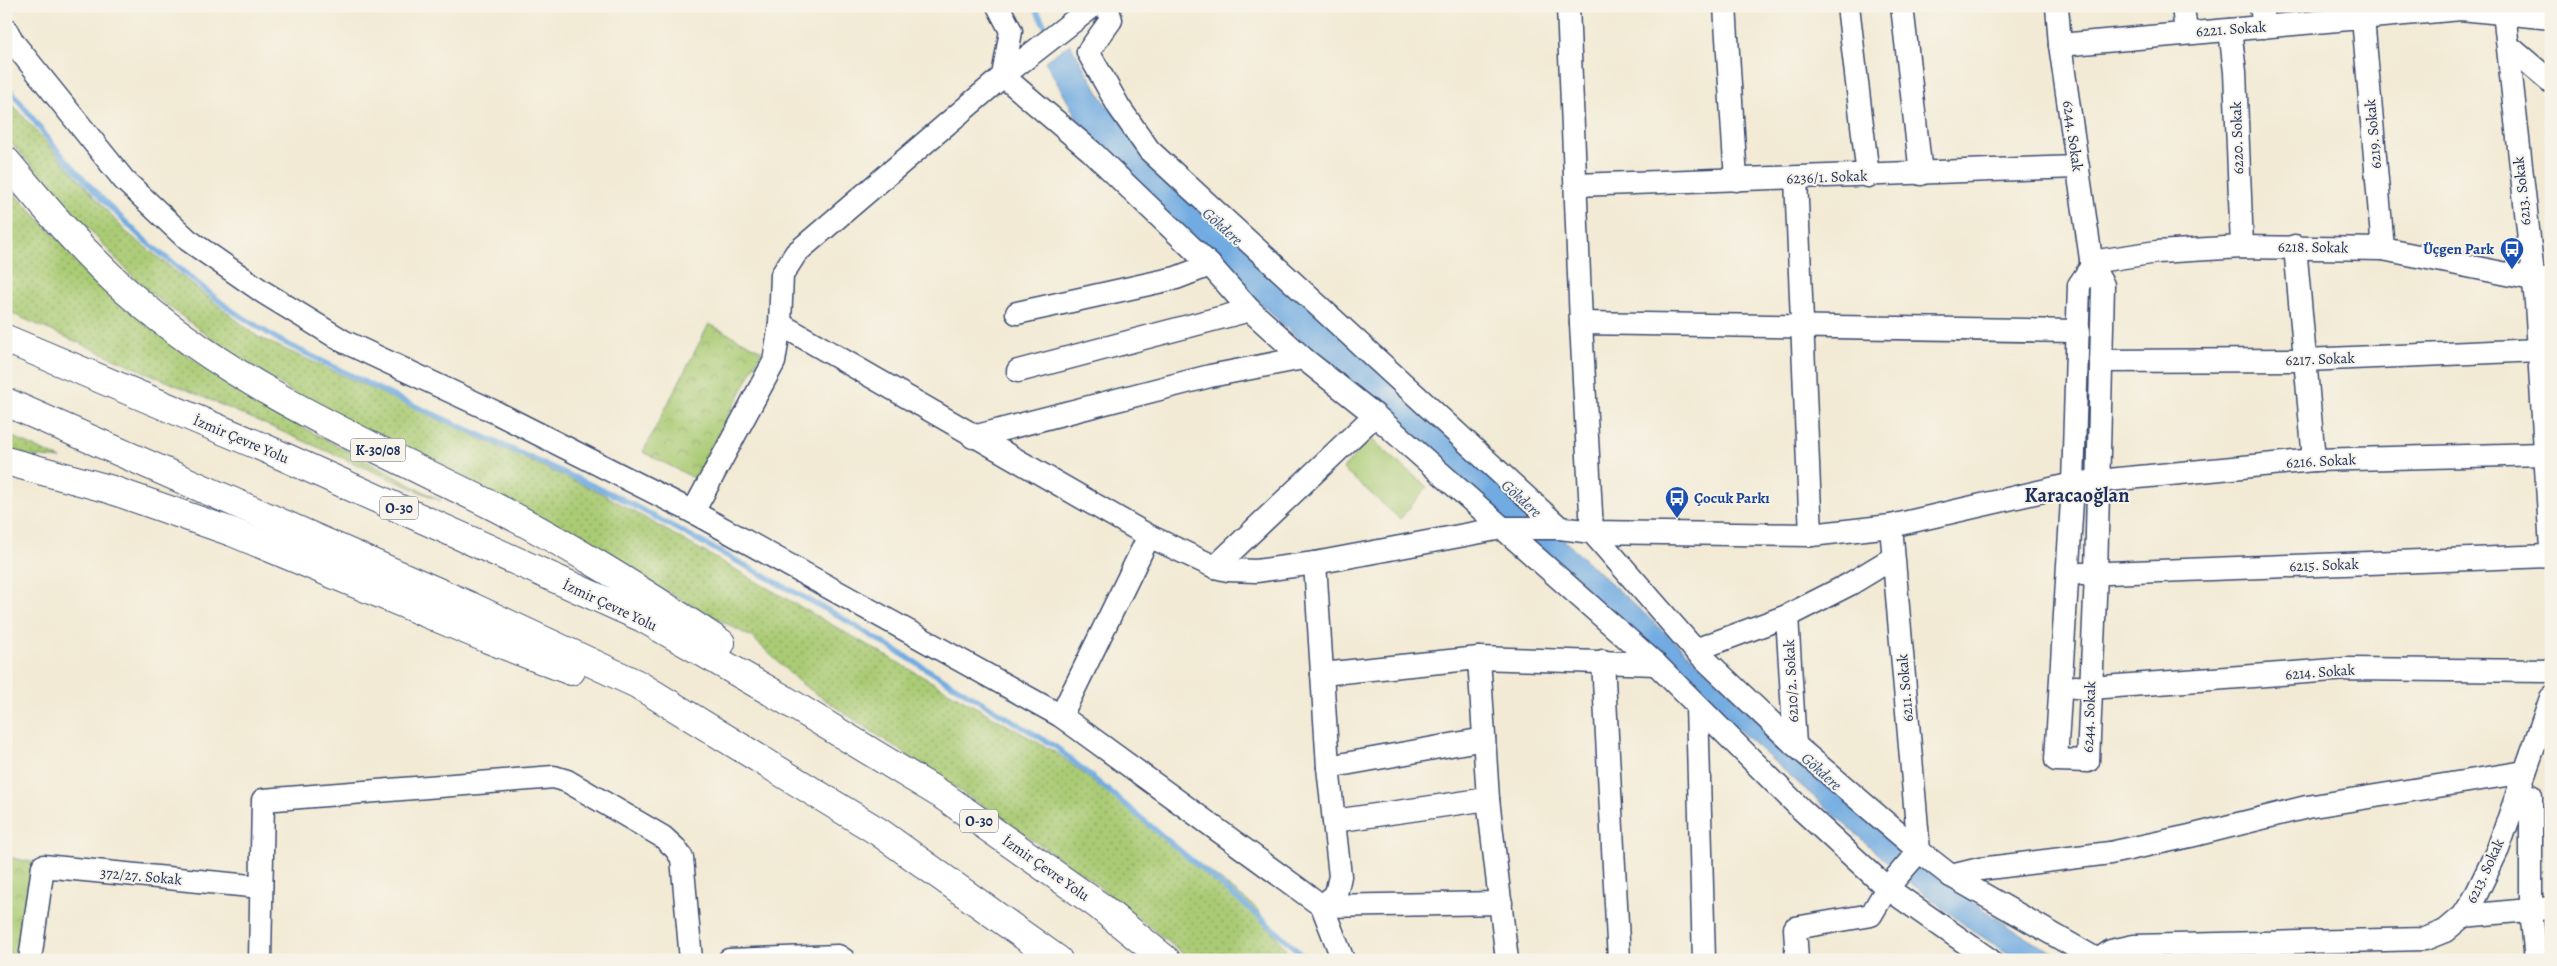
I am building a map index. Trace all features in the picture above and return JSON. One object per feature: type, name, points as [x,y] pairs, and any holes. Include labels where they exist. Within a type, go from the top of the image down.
[{"type":"highway","name":"K-30/08","points":[[6,161],[69,232],[124,289],[190,341],[266,391],[324,424],[494,507],[632,585],[734,652],[782,698]]},
{"type":"highway","name":"İzmir Çevre Yolu","points":[[6,338],[260,446],[643,618],[782,698],[942,795],[1098,905],[1166,960]]},
{"type":"highway","points":[[6,402],[478,610],[637,684],[721,733],[879,832],[1058,960]]},
{"type":"highway","points":[[6,461],[108,489],[232,532],[479,636],[721,733]]},
{"type":"street","points":[[998,6],[1011,31],[1003,76]]},
{"type":"street","points":[[1107,6],[1111,20],[1088,52],[1119,106],[1148,150],[1560,528]]},
{"type":"street","points":[[1568,6],[1592,532],[1695,650],[1795,745],[1917,854],[1951,876],[2098,960]]},
{"type":"street","points":[[1725,6],[1736,180]]},
{"type":"street","points":[[1848,6],[1868,176]]},
{"type":"street","points":[[1902,6],[1921,174]]},
{"type":"street","name":"6244. Sokak","points":[[2057,6],[2060,45],[2091,264],[2103,285],[2096,574],[2088,761],[2056,760],[2073,484],[2079,285],[2091,264]]},
{"type":"street","points":[[2183,6],[2186,33]]},
{"type":"street","name":"6221. Sokak","points":[[2060,45],[2230,30],[2263,17],[2363,18],[2461,8],[2551,18]]},
{"type":"street","points":[[692,512],[774,362],[780,324],[782,276],[796,253],[1003,76],[1089,9]]},
{"type":"street","name":"6213. Sokak","points":[[2504,12],[2541,279],[2543,303],[2539,350],[2545,373],[2544,454],[2551,549]]},
{"type":"street","name":"6219. Sokak","points":[[2363,18],[2383,249]]},
{"type":"street","points":[[6,29],[12,41],[34,70],[124,180],[188,240],[263,292],[343,341],[497,413],[692,512],[1061,716],[1322,906],[1343,960]]},
{"type":"street","name":"6220. Sokak","points":[[2230,30],[2235,72],[2242,247]]},
{"type":"street","points":[[2510,47],[2551,82]]},
{"type":"street","points":[[1003,76],[1091,151],[1210,265],[1250,310],[1303,358],[1375,415],[1656,664],[1697,706],[1892,882],[1990,960]]},
{"type":"street","name":"6236/1. Sokak","points":[[1576,185],[2078,167]]},
{"type":"street","points":[[1796,178],[1811,535]]},
{"type":"street","points":[[2295,246],[2314,460]]},
{"type":"street","name":"6218. Sokak","points":[[2091,264],[2157,252],[2295,246],[2383,249],[2541,279]]},
{"type":"street","points":[[1017,313],[1176,278],[1210,265]]},
{"type":"street","points":[[1018,371],[1250,310]]},
{"type":"street","points":[[1581,323],[2079,331]]},
{"type":"street","name":"6216. Sokak","points":[[780,324],[973,437],[1149,536],[1215,567],[1228,570],[1256,571],[1316,563],[1502,528],[1560,528],[1592,532],[1811,535],[1891,526],[2073,484],[2098,481],[2314,460],[2544,454]]},
{"type":"street","name":"6217. Sokak","points":[[2101,361],[2305,360],[2539,350]]},
{"type":"street","points":[[973,437],[1210,376],[1303,358]]},
{"type":"street","points":[[1215,567],[1375,415]]},
{"type":"street","name":"6211. Sokak","points":[[1891,526],[1917,854]]},
{"type":"street","points":[[1061,716],[1149,536]]},
{"type":"street","name":"6215. Sokak","points":[[2068,575],[2551,556]]},
{"type":"street","points":[[1695,650],[1787,616],[1850,584],[1894,558]]},
{"type":"street","points":[[1316,563],[1328,767],[1340,876],[1336,894],[1322,906]]},
{"type":"street","name":"6210/2. Sokak","points":[[1787,616],[1795,745]]},
{"type":"street","points":[[1322,674],[1479,658],[1656,664]]},
{"type":"street","points":[[1479,658],[1488,799],[1507,960]]},
{"type":"street","points":[[1603,661],[1619,960]]},
{"type":"street","name":"6214. Sokak","points":[[2061,686],[2090,688],[2347,669],[2551,671]]},
{"type":"street","name":"6213. Sokak","points":[[2098,960],[2111,950],[2134,946],[2425,939],[2445,931],[2463,916],[2474,899],[2531,788],[2550,705]]},
{"type":"street","points":[[1697,706],[1704,960]]},
{"type":"street","points":[[1328,767],[1484,739]]},
{"type":"street","points":[[260,960],[263,800],[554,777],[566,781],[655,832],[675,848],[682,858],[691,960]]},
{"type":"street","points":[[1951,876],[1980,869],[2110,853],[2190,836],[2306,807],[2531,788],[2541,909],[2536,960]]},
{"type":"street","points":[[1334,821],[1488,799]]},
{"type":"street","points":[[1797,960],[1795,928],[1870,915],[1892,882],[1917,854]]},
{"type":"street","name":"372/27. Sokak","points":[[30,960],[43,866],[261,887]]},
{"type":"street","points":[[1322,906],[1500,903]]},
{"type":"street","points":[[2463,916],[2541,909]]},
{"type":"street","points":[[729,960],[838,956],[844,960]]},
{"type":"green space","points":[[6,97],[125,231],[258,337],[603,494],[1058,754],[1256,908],[1293,960],[1191,960],[1086,876],[799,682],[753,638],[441,469],[336,421],[218,343],[141,286],[13,145],[6,135]]},
{"type":"green space","points":[[6,184],[114,298],[233,390],[441,501],[6,311]]},
{"type":"green space","points":[[709,324],[762,351],[696,479],[643,452]]},
{"type":"green space","points":[[6,434],[61,459],[6,453]]},
{"type":"green space","points":[[1370,438],[1427,487],[1400,519],[1343,469]]},
{"type":"green space","points":[[6,857],[38,863],[21,957],[6,954]]},
{"type":"water","points":[[1070,44],[1106,105],[1545,523],[1922,867],[2017,932],[2067,960],[2019,960],[1970,929],[1911,883],[1308,348],[1112,165],[1077,118],[1045,61]]},
{"type":"waterway","name":"Gökdere","points":[[1034,6],[1050,35]]},
{"type":"waterway","points":[[6,84],[53,145],[101,198],[143,239],[228,308],[279,340],[397,398],[616,496],[837,615],[1056,747],[1275,930],[1307,960]]},
{"type":"place","name":"Üçgen Park","points":[[2512,270]]},
{"type":"place","name":"Çocuk Parkı","points":[[1677,519]]},
{"type":"district","name":"Karacaoğlan","points":[[2077,495]]}]
